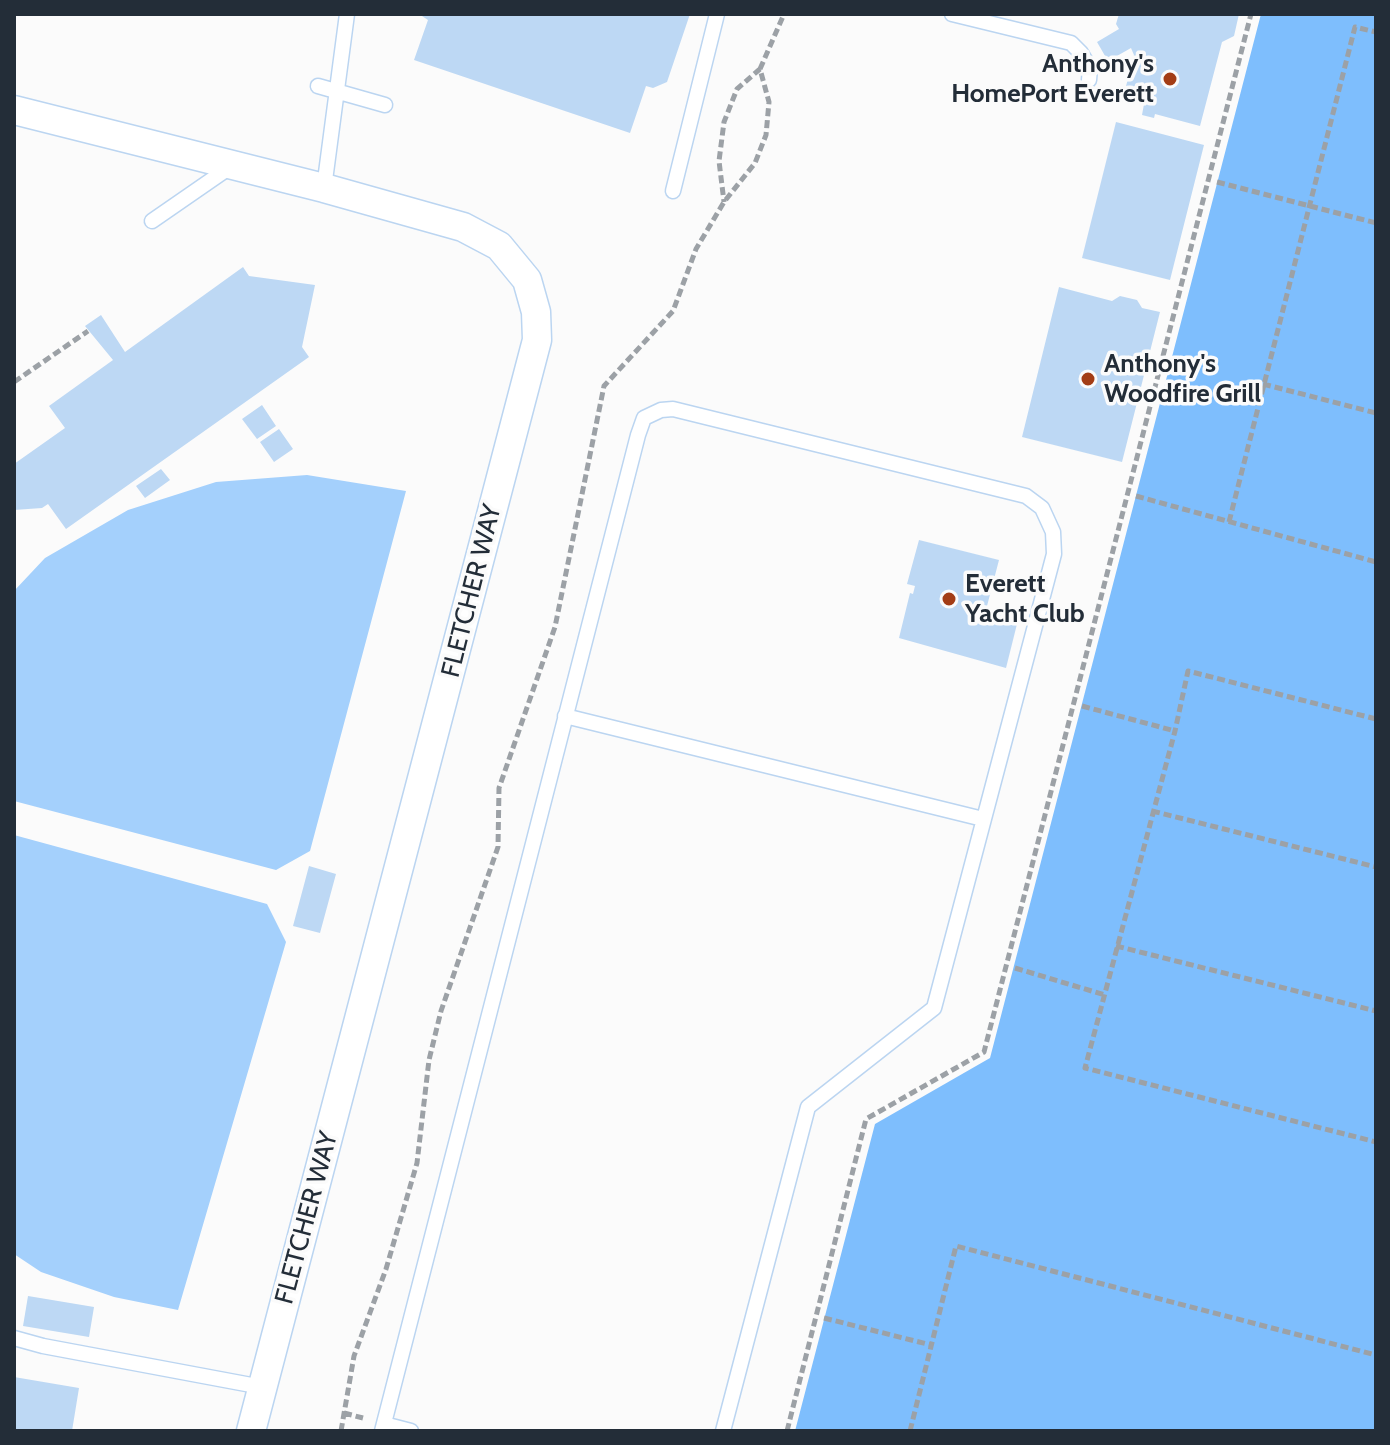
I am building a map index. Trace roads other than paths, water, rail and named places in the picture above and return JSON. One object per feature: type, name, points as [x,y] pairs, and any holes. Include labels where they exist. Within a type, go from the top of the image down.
[{"type":"street","name":"FLETCHER WAY","points":[[14,110],[324,188],[463,227],[499,246],[527,280],[536,312],[537,340],[251,1431]]},
{"type":"lane","points":[[324,188],[347,14]]},
{"type":"lane","points":[[673,191],[717,14]]},
{"type":"lane","points":[[952,14],[1071,43],[1090,68],[1089,80]]},
{"type":"lane","points":[[318,86],[385,105]]},
{"type":"lane","points":[[152,221],[233,165]]},
{"type":"lane","points":[[411,1431],[383,1428],[565,716],[644,418],[661,410],[673,409],[1026,496],[1042,508],[1053,532],[1054,554],[934,1008],[808,1107],[723,1431]]},
{"type":"lane","points":[[565,716],[983,819]]},
{"type":"lane","points":[[14,1338],[262,1387]]},
{"type":"place","name":"Anthony's HomePort Everett","points":[[1170,79]]},
{"type":"place","name":"Anthony's Woodfire Grill","points":[[1088,379]]},
{"type":"place","name":"Everett Yacht Club","points":[[949,599]]}]
